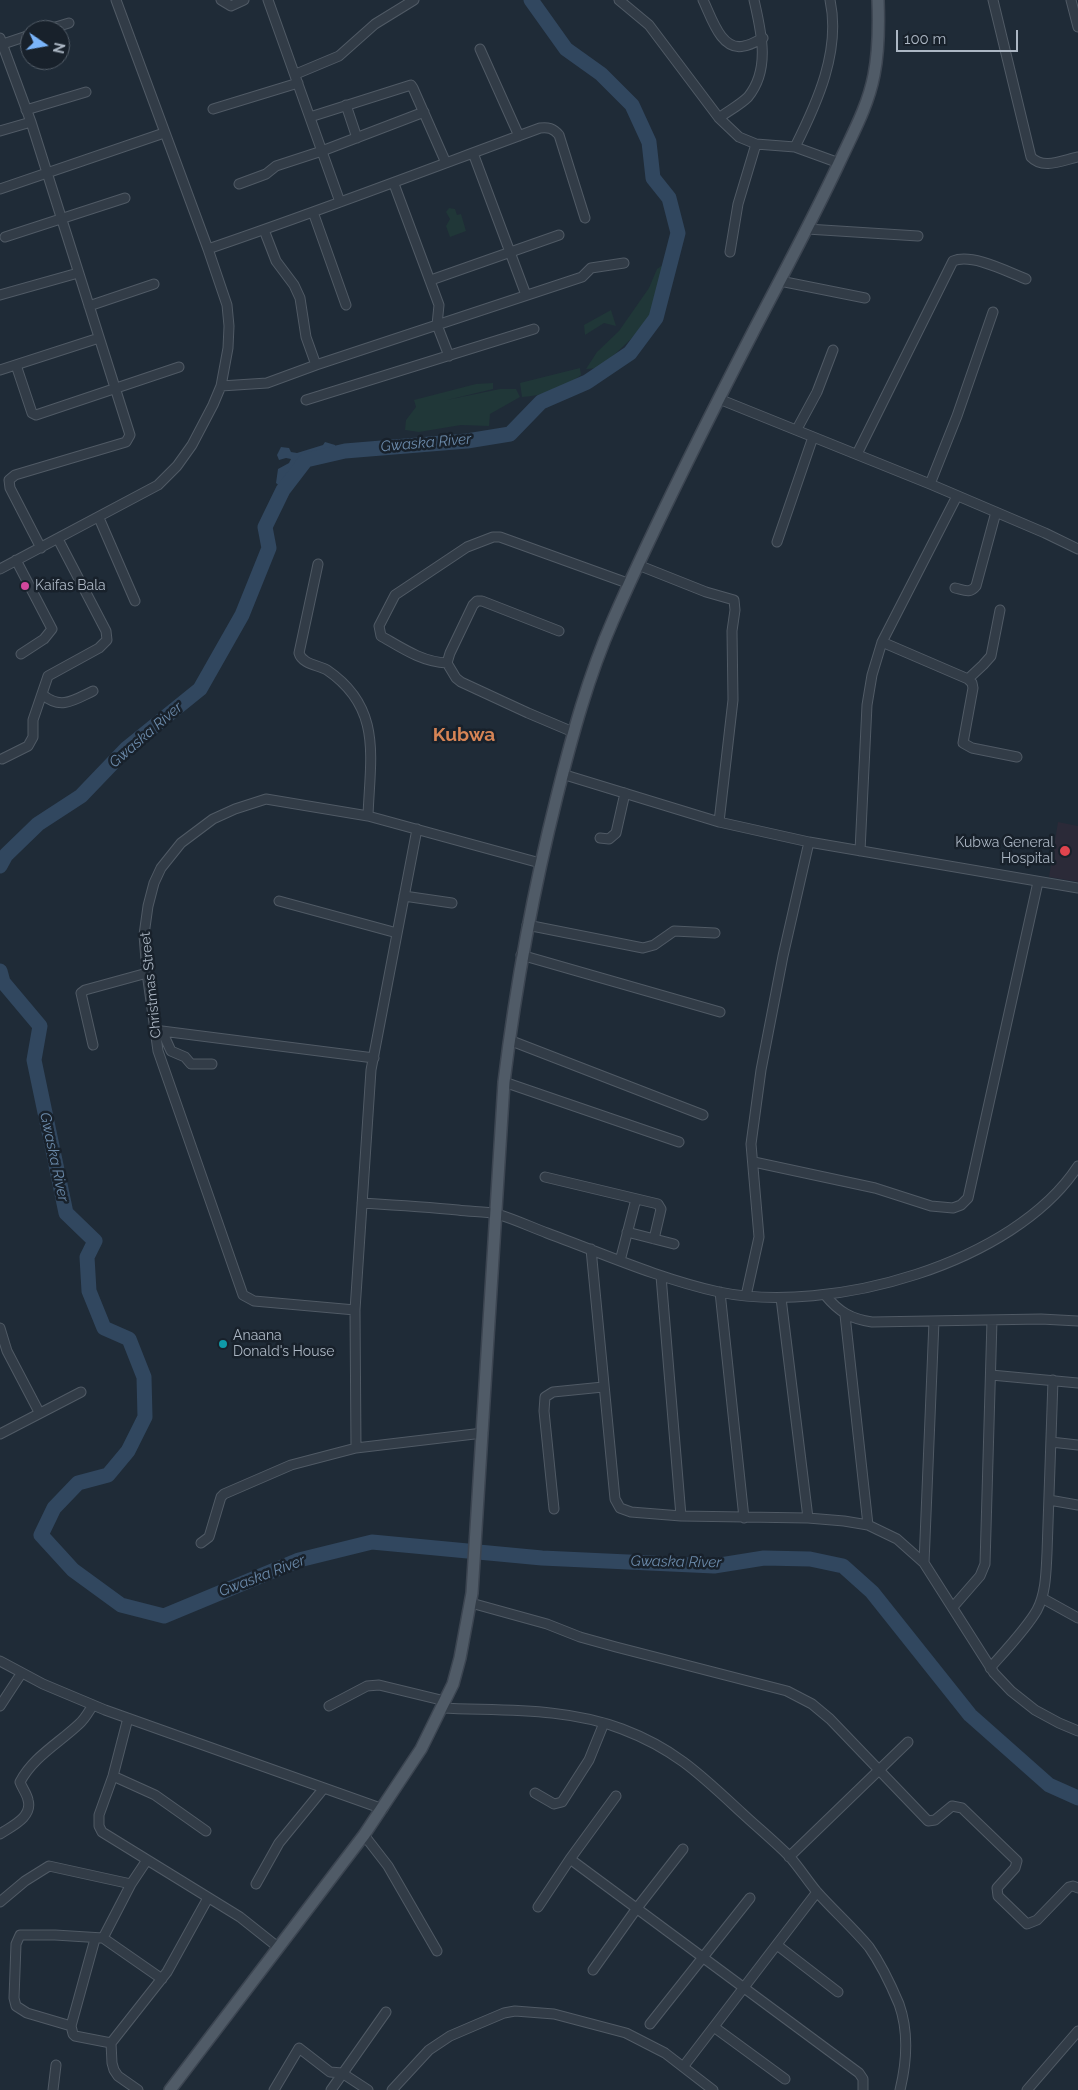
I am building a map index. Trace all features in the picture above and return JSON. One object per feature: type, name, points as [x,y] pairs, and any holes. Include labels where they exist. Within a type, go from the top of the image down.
[{"type":"main road","points":[[170,2090],[383,1809],[428,1737],[453,1684],[471,1603],[504,1082],[509,1040],[521,955],[540,862],[562,774],[589,680],[638,565],[719,399],[807,229],[858,123],[874,76],[879,45],[878,0]]},
{"type":"street","points":[[0,569],[158,485],[177,466],[204,423],[221,386],[228,348],[229,326],[227,305],[116,0]]},
{"type":"street","points":[[221,0],[231,6],[244,0]]},
{"type":"street","points":[[268,0],[340,202]]},
{"type":"street","points":[[213,110],[297,79],[339,56],[375,24],[414,0]]},
{"type":"street","points":[[619,0],[649,25],[719,118],[739,137],[756,144],[795,147],[839,163]]},
{"type":"street","points":[[703,0],[720,35],[729,44],[743,47],[762,38]]},
{"type":"street","points":[[719,118],[747,98],[759,74],[763,54],[762,38],[754,0]]},
{"type":"street","points":[[795,147],[811,114],[827,70],[831,50],[832,27],[830,0]]},
{"type":"street","points":[[993,0],[1031,157],[1037,162],[1046,164],[1078,157]]},
{"type":"street","points":[[1071,0],[1078,27]]},
{"type":"street","points":[[20,37],[1,42],[31,122],[130,435],[126,442],[15,475],[9,480],[10,488],[41,548]]},
{"type":"street","points":[[480,49],[518,136]]},
{"type":"street","points":[[310,117],[409,85],[414,88],[446,162]]},
{"type":"street","points":[[26,110],[86,92]]},
{"type":"street","points":[[346,104],[357,138]]},
{"type":"street","points":[[239,184],[266,174],[276,166],[322,151],[424,112]]},
{"type":"street","points":[[0,131],[31,122]]},
{"type":"street","points":[[208,249],[394,184],[446,162],[518,136],[547,128],[555,130],[559,134],[585,218]]},
{"type":"street","points":[[0,188],[47,174],[164,133]]},
{"type":"street","points":[[730,252],[738,204],[756,144]]},
{"type":"street","points":[[473,153],[526,295]]},
{"type":"street","points":[[394,184],[439,305],[437,325],[449,356]]},
{"type":"street","points":[[5,237],[125,198]]},
{"type":"street","points":[[313,212],[346,305]]},
{"type":"street","points":[[807,229],[918,236]]},
{"type":"street","points":[[264,230],[276,261],[294,285],[300,298],[306,337],[316,365]]},
{"type":"street","points":[[431,280],[559,235]]},
{"type":"street","points":[[857,454],[953,261],[965,258],[978,261],[1026,279]]},
{"type":"street","points":[[221,386],[267,383],[582,277],[586,270],[591,268],[624,264]]},
{"type":"street","points":[[0,296],[78,273]]},
{"type":"street","points":[[780,281],[865,298]]},
{"type":"street","points":[[89,306],[154,284]]},
{"type":"street","points":[[930,484],[957,416],[993,312]]},
{"type":"street","points":[[306,400],[534,329]]},
{"type":"street","points":[[0,370],[99,338]]},
{"type":"street","points":[[796,429],[816,392],[833,350]]},
{"type":"street","points":[[16,365],[34,414],[179,367]]},
{"type":"street","points":[[719,399],[930,484],[1078,549]]},
{"type":"street","points":[[777,542],[813,437]]},
{"type":"street","points":[[860,851],[867,705],[872,675],[882,642],[957,496]]},
{"type":"street","points":[[955,588],[968,591],[973,590],[976,586],[996,512]]},
{"type":"street","points":[[98,518],[135,601]]},
{"type":"street","points":[[447,663],[421,658],[381,636],[378,631],[392,598],[467,547],[493,537],[500,537],[630,584]]},
{"type":"street","points":[[2,758],[28,746],[33,737],[33,720],[48,676],[99,648],[107,640],[106,631],[58,539]]},
{"type":"street","points":[[16,560],[52,629],[44,639],[21,654]]},
{"type":"street","points":[[318,564],[299,653],[300,658],[304,661],[318,665],[343,684],[357,700],[365,715],[370,736],[368,816]]},
{"type":"street","points":[[638,565],[706,592],[732,597],[734,600],[735,610],[732,631],[733,700],[719,822]]},
{"type":"street","points":[[559,631],[482,601],[477,601],[473,605],[447,663],[461,682],[573,732]]},
{"type":"street","points":[[968,679],[991,656],[1000,610]]},
{"type":"street","points":[[882,642],[968,679],[972,683],[973,688],[963,743],[965,746],[1017,757]]},
{"type":"street","points":[[43,695],[51,702],[60,703],[72,701],[93,691]]},
{"type":"street","points":[[562,774],[719,822],[810,842],[1078,888]]},
{"type":"street","points":[[600,838],[609,839],[616,833],[625,793]]},
{"type":"street","name":"Christmas Street","points":[[356,1310],[254,1302],[243,1295],[165,1073],[144,948],[145,921],[154,883],[161,868],[171,854],[194,833],[224,814],[266,799],[368,816],[540,862]]},
{"type":"street","points":[[356,1448],[356,1310],[371,1070],[417,829]]},
{"type":"street","points":[[746,1296],[759,1237],[751,1144],[761,1070],[783,956],[810,842]]},
{"type":"street","points":[[754,1162],[875,1188],[932,1206],[953,1208],[961,1205],[968,1198],[1002,1052],[1021,951],[1038,882]]},
{"type":"street","points":[[404,896],[452,903]]},
{"type":"street","points":[[279,901],[397,933]]},
{"type":"street","points":[[527,925],[643,948],[654,945],[674,931],[715,933]]},
{"type":"street","points":[[521,955],[720,1012]]},
{"type":"street","points":[[93,1045],[81,993],[85,990],[147,973]]},
{"type":"street","points":[[158,1031],[374,1058]]},
{"type":"street","points":[[158,1031],[171,1051],[185,1057],[190,1064],[212,1064]]},
{"type":"street","points":[[509,1040],[703,1115]]},
{"type":"street","points":[[504,1082],[679,1142]]},
{"type":"street","points":[[362,1203],[496,1214],[661,1276],[720,1292],[781,1298],[825,1296],[895,1280],[966,1255],[1016,1228],[1034,1215],[1057,1194],[1077,1170]]},
{"type":"street","points":[[546,1177],[658,1204],[661,1209],[654,1239]]},
{"type":"street","points":[[620,1261],[636,1199]]},
{"type":"street","points":[[627,1232],[674,1244]]},
{"type":"street","points":[[591,1249],[614,1499],[620,1508],[631,1512],[682,1516],[808,1518],[868,1525],[898,1539],[924,1562],[990,1668],[1012,1691],[1035,1710],[1078,1731]]},
{"type":"street","points":[[661,1276],[682,1516]]},
{"type":"street","points":[[720,1292],[744,1518]]},
{"type":"street","points":[[825,1296],[844,1315],[856,1320],[872,1322],[1041,1319],[1078,1321]]},
{"type":"street","points":[[781,1298],[808,1518]]},
{"type":"street","points":[[844,1315],[868,1525]]},
{"type":"street","points":[[953,1607],[980,1576],[985,1564],[992,1320]]},
{"type":"street","points":[[924,1562],[934,1321]]},
{"type":"street","points":[[0,1328],[3,1350],[39,1412]]},
{"type":"street","points":[[991,1375],[1078,1384]]},
{"type":"street","points":[[990,1668],[1036,1611],[1042,1598],[1046,1579],[1053,1380]]},
{"type":"street","points":[[554,1509],[544,1410],[545,1397],[553,1392],[603,1387]]},
{"type":"street","points":[[0,1434],[39,1412],[81,1392]]},
{"type":"street","points":[[201,1543],[209,1536],[221,1497],[224,1494],[291,1465],[356,1448],[483,1433]]},
{"type":"street","points":[[1051,1442],[1078,1445]]},
{"type":"street","points":[[1049,1500],[1078,1505]]},
{"type":"street","points":[[1042,1598],[1078,1618]]},
{"type":"street","points":[[471,1603],[547,1624],[598,1642],[787,1691],[812,1704],[830,1720],[928,1821],[935,1820],[952,1806],[962,1808],[1015,1859],[1017,1861],[1015,1868],[997,1888],[996,1893],[1027,1924],[1032,1924],[1037,1920],[1069,1887],[1078,1888]]},
{"type":"street","points":[[0,1662],[21,1674],[93,1705],[383,1809]]},
{"type":"street","points":[[0,1706],[21,1674]]},
{"type":"street","points":[[329,1706],[367,1686],[379,1684],[444,1705],[555,1714],[604,1723],[646,1738],[670,1751],[693,1767],[789,1857],[817,1892],[868,1947],[881,1966],[899,2005],[904,2024],[905,2069],[900,2090]]},
{"type":"street","points":[[0,1834],[21,1820],[28,1810],[28,1800],[20,1782],[24,1774],[39,1758],[81,1723],[93,1705]]},
{"type":"street","points":[[128,1718],[113,1776],[99,1815],[99,1826],[102,1832],[240,1917],[279,1948]]},
{"type":"street","points":[[535,1794],[554,1804],[562,1802],[589,1760],[604,1723]]},
{"type":"street","points":[[789,1857],[908,1742]]},
{"type":"street","points":[[113,1776],[155,1795],[206,1831]]},
{"type":"street","points":[[256,1884],[279,1843],[324,1788]]},
{"type":"street","points":[[538,1907],[616,1796]]},
{"type":"street","points":[[364,1835],[388,1866],[437,1951]]},
{"type":"street","points":[[593,1970],[637,1908],[683,1849]]},
{"type":"street","points":[[570,1859],[859,2073],[863,2079],[862,2090]]},
{"type":"street","points":[[111,2043],[76,2036],[73,2034],[71,2026],[99,1938],[147,1860]]},
{"type":"street","points":[[0,1902],[26,1880],[49,1866],[131,1884]]},
{"type":"street","points":[[683,2067],[817,1892]]},
{"type":"street","points":[[138,2090],[118,2076],[114,2070],[111,2043],[162,1979],[179,1954],[208,1898]]},
{"type":"street","points":[[650,2024],[750,1898]]},
{"type":"street","points":[[71,2026],[27,2013],[16,2006],[14,1998],[17,1938],[24,1934],[99,1938],[162,1979]]},
{"type":"street","points":[[777,1945],[838,1992]]},
{"type":"street","points":[[331,2090],[386,2012]]},
{"type":"street","points":[[392,2090],[429,2050],[450,2036],[504,2013],[515,2012],[554,2014],[626,2033],[665,2053],[713,2090]]},
{"type":"street","points":[[714,2027],[784,2079]]},
{"type":"street","points":[[1027,2090],[1078,2031]]},
{"type":"street","points":[[274,2090],[299,2048],[330,2072],[342,2074],[368,2090]]},
{"type":"street","points":[[53,2090],[56,2065]]},
{"type":"shaded area","name":"Kubwa General Hospital","points":[[1058,822],[1078,826],[1078,882],[1049,877]]},
{"type":"green space","points":[[449,208],[455,209],[457,215],[461,214],[466,231],[450,237],[446,226],[450,219],[446,212]]},
{"type":"green space","points":[[669,261],[654,312],[631,339],[600,368],[586,369],[597,352],[619,331],[649,288],[657,269]]},
{"type":"green space","points":[[611,310],[616,326],[604,323],[585,335],[584,325]]},
{"type":"green space","points":[[580,368],[581,375],[560,387],[538,395],[522,397],[520,383]]},
{"type":"green space","points":[[493,383],[493,389],[447,400],[500,389],[516,389],[520,397],[490,414],[489,426],[461,425],[419,432],[405,430],[406,420],[416,407],[414,400],[476,384]]},
{"type":"water","points":[[325,442],[335,445],[337,450],[304,458],[282,488],[276,483],[278,469],[289,463],[291,459],[279,460],[277,455],[281,447],[289,448],[291,452],[297,453],[323,445]]},
{"type":"waterway","name":"Gwaska River","points":[[0,866],[6,855],[38,824],[81,796],[127,748],[200,689],[242,615],[269,548],[265,527],[283,490],[306,460],[345,451],[467,441],[510,434],[541,402],[587,382],[630,353],[656,318],[678,233],[669,198],[653,178],[649,142],[632,105],[601,74],[566,49],[531,0]]},
{"type":"waterway","name":"Gwaska River","points":[[0,971],[3,982],[40,1026],[34,1060],[66,1213],[95,1241],[87,1257],[89,1291],[104,1328],[129,1339],[144,1377],[145,1417],[128,1451],[108,1475],[78,1483],[54,1508],[41,1535],[73,1570],[121,1605],[164,1616],[299,1560],[372,1542],[542,1558],[714,1566],[764,1558],[810,1559],[843,1566],[872,1592],[970,1715],[1049,1785],[1078,1798]]},
{"type":"place","name":"Kaifas Bala","points":[[25,586]]},
{"type":"place","name":"Kubwa General Hospital","points":[[1065,851]]},
{"type":"place","name":"Anaana Donald's House","points":[[223,1344]]},
{"type":"district","name":"Kubwa","points":[[464,735]]}]
